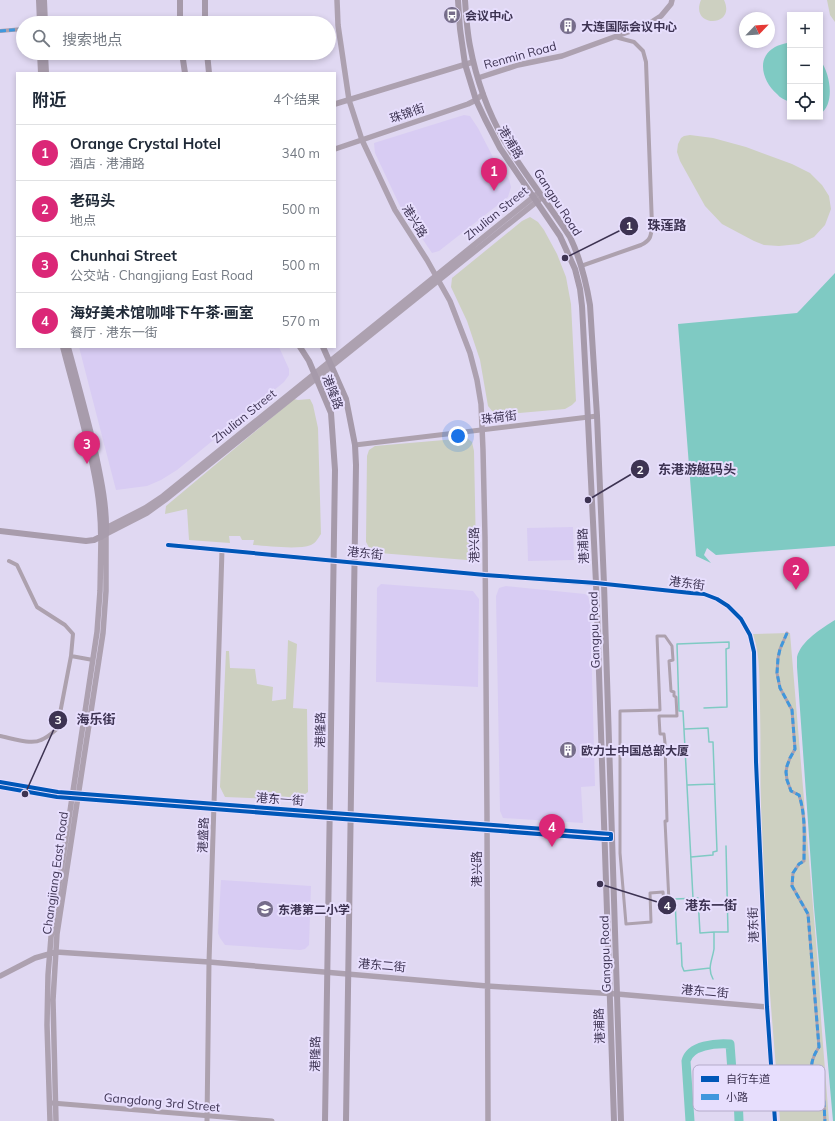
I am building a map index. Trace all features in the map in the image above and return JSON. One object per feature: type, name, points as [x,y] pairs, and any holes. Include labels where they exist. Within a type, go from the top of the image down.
[{"type":"highway","points":[[39,0],[40,16]]},
{"type":"highway","points":[[44,0],[45,16]]},
{"type":"highway","points":[[40,60],[40,72]]},
{"type":"highway","points":[[45,60],[46,72]]},
{"type":"highway","name":"Changjiang East Road","points":[[63,348],[80,409],[97,485],[105,533]]},
{"type":"highway","name":"Changjiang East Road","points":[[68,348],[85,408],[100,473],[106,515],[105,533]]},
{"type":"highway","points":[[0,531],[86,541],[94,540],[105,533]]},
{"type":"main road","points":[[180,0],[180,16]]},
{"type":"main road","points":[[205,0],[205,16]]},
{"type":"main road","name":"港兴路","points":[[337,0],[338,25],[349,100],[362,140],[395,210],[450,301],[470,353],[481,404],[485,575],[488,1121]]},
{"type":"main road","name":"港浦路","points":[[458,0],[465,64],[476,100],[500,148],[560,236],[575,269],[580,289],[596,583],[614,1121]]},
{"type":"main road","name":"Gangpu Road","points":[[465,0],[468,37],[473,62],[483,94],[504,140],[570,237],[581,266],[590,305],[597,416],[604,584],[621,1121]]},
{"type":"main road","name":"Renmin Road","points":[[478,78],[518,65],[562,56],[648,25],[661,16],[671,4],[672,0]]},
{"type":"main road","points":[[183,60],[185,72]]},
{"type":"main road","points":[[208,60],[209,72]]},
{"type":"main road","points":[[336,104],[473,62]]},
{"type":"main road","name":"珠锦街","points":[[336,149],[468,104],[483,94]]},
{"type":"main road","name":"Zhulian Street","points":[[105,533],[157,507],[535,199],[538,193],[541,194]]},
{"type":"main road","name":"港隆路","points":[[301,348],[308,361],[331,413],[335,470],[325,1121]]},
{"type":"main road","name":"港隆路","points":[[323,348],[346,400],[355,445],[356,465],[346,1121]]},
{"type":"main road","name":"Changjiang East Road","points":[[50,1121],[52,1103],[53,953],[57,934],[99,612],[105,533]]},
{"type":"main road","name":"Changjiang East Road","points":[[75,796],[103,633],[106,591],[105,533]]},
{"type":"main road","name":"港东二街","points":[[0,976],[35,958],[53,953],[209,962],[487,986],[617,994],[714,1004],[767,1007]]},
{"type":"main road","name":"Changjiang East Road","points":[[52,1103],[56,1121]]},
{"type":"street","points":[[0,31],[16,30]]},
{"type":"street","points":[[581,266],[641,245],[648,241],[651,234],[652,226],[646,62],[643,51],[634,42],[615,37]]},
{"type":"street","name":"珠荷街","points":[[355,445],[597,416]]},
{"type":"street","name":"港东街","points":[[168,545],[704,594],[717,599],[728,606],[741,619],[750,634],[754,652],[756,762],[771,1065]]},
{"type":"street","name":"港盛路","points":[[207,1118],[209,962],[222,550]]},
{"type":"street","points":[[0,736],[26,741],[40,741],[48,737],[57,729],[71,656],[73,634],[65,625],[37,607],[16,565],[9,561]]},
{"type":"street","points":[[787,633],[780,649],[777,673],[780,688],[792,710],[795,749],[787,766],[787,780],[791,791],[799,795],[803,806],[804,861],[799,864],[793,873],[792,886],[808,914],[819,1047],[815,1053],[812,1065]]},
{"type":"street","points":[[657,636],[665,636],[672,646],[673,660],[669,661],[671,691],[674,692],[674,696],[676,697],[677,716],[659,716],[660,734],[664,734],[665,743],[667,821],[665,821],[669,902],[664,903],[663,892],[650,893],[651,922],[626,924],[620,853],[620,711],[660,710],[657,636]]},
{"type":"street","points":[[71,656],[93,660]]},
{"type":"street","points":[[0,782],[75,796]]},
{"type":"street","points":[[0,787],[58,797],[75,796]]},
{"type":"street","name":"港东一街","points":[[75,796],[604,836],[611,834],[612,836]]},
{"type":"street","name":"Gangdong 3rd Street","points":[[52,1103],[207,1118],[272,1121]]},
{"type":"street","name":"港东街","points":[[774,1111],[775,1121]]},
{"type":"street","points":[[824,1111],[825,1121]]},
{"type":"shaded area","points":[[701,0],[724,0],[726,9],[724,16],[719,20],[706,20],[701,16],[699,9]]},
{"type":"shaded area","points":[[827,0],[835,0],[835,22],[830,15]]},
{"type":"shaded area","points":[[787,43],[787,101],[781,98],[772,89],[763,70],[765,57],[776,46]]},
{"type":"shaded area","points":[[823,64],[827,73],[830,89],[828,104],[823,112]]},
{"type":"shaded area","points":[[464,115],[470,116],[478,128],[495,161],[509,179],[511,187],[508,197],[439,251],[432,253],[400,206],[375,153],[374,143]]},
{"type":"shaded area","points":[[690,135],[713,138],[746,147],[792,164],[810,173],[822,185],[829,196],[831,209],[825,225],[814,237],[799,244],[779,246],[764,245],[722,224],[705,206],[680,161],[677,152],[678,144],[681,138]]},
{"type":"shaded area","points":[[530,217],[538,222],[544,230],[557,254],[566,277],[571,304],[576,401],[565,409],[498,415],[488,406],[480,360],[467,321],[451,287],[452,278],[522,221]]},
{"type":"shaded area","points":[[835,273],[835,546],[716,555],[707,548],[704,555],[711,563],[696,556],[678,324],[797,313]]},
{"type":"shaded area","points":[[79,348],[279,348],[289,369],[289,375],[284,382],[177,470],[161,480],[147,486],[116,490]]},
{"type":"shaded area","points":[[294,399],[310,399],[313,405],[318,428],[321,534],[317,540],[311,545],[299,547],[275,547],[253,545],[254,540],[242,540],[240,536],[229,536],[230,543],[189,540],[187,509],[165,514],[166,506]]},
{"type":"shaded area","points":[[467,438],[472,442],[474,451],[476,551],[474,557],[467,560],[379,553],[371,551],[366,542],[367,456],[369,450],[375,446]]},
{"type":"shaded area","points":[[573,527],[574,560],[528,561],[527,528]]},
{"type":"shaded area","points":[[381,584],[473,591],[479,599],[478,687],[376,682],[377,588]]},
{"type":"shaded area","name":"欧力士中国总部大厦","points":[[506,586],[585,594],[588,596],[590,603],[595,786],[581,787],[583,823],[503,818],[500,811],[496,596],[499,588]]},
{"type":"shaded area","points":[[835,620],[835,1121],[833,1121],[814,907],[797,657],[799,651],[807,640]]},
{"type":"shaded area","points":[[790,633],[819,978],[825,1065],[776,1065],[762,866],[759,670],[756,643],[753,634]]},
{"type":"shaded area","points":[[288,640],[297,644],[293,708],[307,709],[308,792],[297,800],[225,797],[220,787],[226,651],[229,651],[230,668],[255,669],[257,684],[273,687],[272,701],[286,699]]},
{"type":"shaded area","name":"东港第二小学","points":[[221,880],[311,886],[309,945],[305,949],[300,950],[225,945],[218,933]]},
{"type":"shaded area","points":[[825,1070],[829,1121],[780,1121],[779,1111],[825,1111]]},
{"type":"waterway","points":[[693,898],[683,711],[679,711],[677,644],[729,642],[729,648],[726,649],[727,707],[704,708]]},
{"type":"waterway","points":[[685,729],[708,728],[709,742],[713,742],[717,851],[713,852],[713,855],[691,857]]},
{"type":"waterway","points":[[687,785],[715,784]]},
{"type":"waterway","points":[[713,979],[710,971],[710,964],[714,949],[714,932],[728,932],[726,846]]},
{"type":"waterway","points":[[710,968],[684,971],[682,966],[681,943],[677,944],[675,899],[698,898],[700,933],[714,932]]},
{"type":"waterway","points":[[690,1121],[686,1061],[688,1056],[693,1051],[704,1046],[730,1044],[732,1065]]},
{"type":"waterway","points":[[739,1111],[739,1121]]},
{"type":"marked path","points":[[0,31],[16,30]]},
{"type":"marked path","points":[[787,633],[780,649],[777,673],[780,688],[792,710],[795,749],[787,766],[787,780],[791,791],[799,795],[803,811],[804,861],[799,864],[793,873],[792,886],[808,914],[819,1047],[814,1056],[812,1065]]},
{"type":"marked path","points":[[824,1111],[825,1121]]},
{"type":"cycle path","points":[[168,545],[704,594],[717,599],[728,606],[741,619],[750,635],[754,652],[756,762],[771,1065]]},
{"type":"cycle path","points":[[0,782],[58,792],[611,834],[611,839],[57,797],[0,787]]},
{"type":"cycle path","points":[[774,1111],[775,1121]]},
{"type":"place","name":"会议中心","points":[[452,15]]},
{"type":"place","name":"大连国际会议中心","points":[[568,26]]},
{"type":"place","name":"Orange Crystal Hotel","points":[[494,191]]},
{"type":"place","name":"珠莲路","points":[[565,258]]},
{"type":"place","name":"Chunhai Street","points":[[87,464]]},
{"type":"place","name":"东港游艇码头","points":[[588,500]]},
{"type":"place","name":"老码头","points":[[796,590]]},
{"type":"place","name":"欧力士中国总部大厦","points":[[568,750]]},
{"type":"place","name":"海乐街","points":[[25,794]]},
{"type":"place","name":"海好美术馆咖啡下午茶·画室","points":[[552,847]]},
{"type":"place","name":"港东一街","points":[[600,884]]},
{"type":"place","name":"东港第二小学","points":[[265,909]]}]
